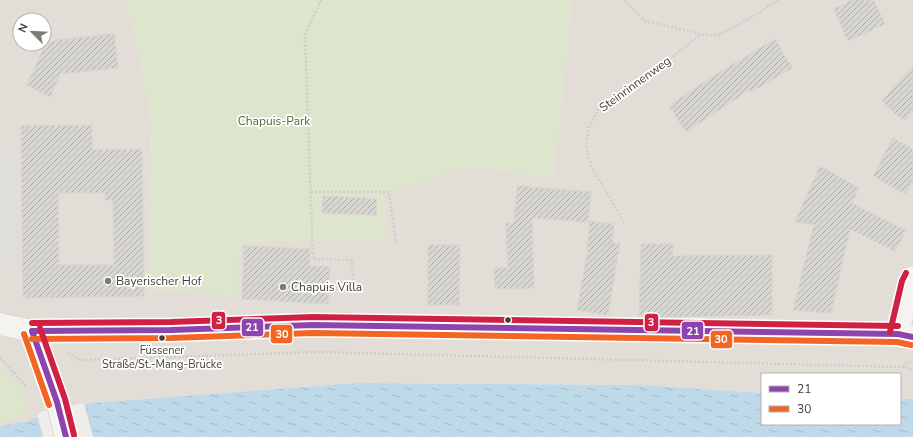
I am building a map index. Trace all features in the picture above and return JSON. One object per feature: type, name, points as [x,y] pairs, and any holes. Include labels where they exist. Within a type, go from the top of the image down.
[{"type":"street","points":[[0,324],[32,331],[171,330],[313,325],[906,336],[910,283],[913,277]]},
{"type":"street","points":[[32,331],[57,402],[64,430]]},
{"type":"path","points":[[321,0],[305,35],[313,259],[352,260],[353,281]]},
{"type":"path","points":[[625,0],[627,4],[645,21],[701,34],[717,36],[757,14],[778,0]]},
{"type":"path","name":"Steinrinnenweg","points":[[624,222],[591,166],[586,147],[590,126],[599,108],[655,71],[701,34]]},
{"type":"path","points":[[311,192],[389,192],[396,243]]},
{"type":"path","points":[[62,349],[80,360],[318,352],[902,367],[913,370]]},
{"type":"path","points":[[0,358],[30,390]]},
{"type":"path","points":[[902,367],[913,360]]},
{"type":"shaded area","points":[[0,0],[126,0],[137,44],[152,122],[148,289],[237,295],[240,242],[385,242],[384,195],[470,166],[553,178],[572,0],[913,0],[913,399],[901,399],[901,373],[761,373],[761,393],[640,385],[356,383],[92,403],[45,413],[28,421],[0,426]]},
{"type":"shaded area","points":[[14,156],[19,269],[0,270],[0,157]]},
{"type":"green space","name":"Chapuis-Park","points":[[126,0],[572,0],[553,178],[470,166],[385,195],[386,242],[241,242],[237,295],[148,289],[152,122],[137,44]]},
{"type":"green space","points":[[0,364],[21,388],[30,413],[0,422]]},
{"type":"water","points":[[356,383],[640,385],[761,393],[761,425],[901,425],[901,399],[913,399],[913,437],[0,437],[0,426],[28,421],[45,413],[92,403]]},
{"type":"pier","points":[[84,403],[93,437],[43,437],[37,414],[44,411]]},
{"type":"building","points":[[852,0],[874,0],[885,24],[848,41],[834,9]]},
{"type":"building","points":[[114,34],[118,68],[60,74],[50,97],[27,85],[42,52],[52,52],[52,42],[57,40]]},
{"type":"building","points":[[775,39],[792,68],[750,93],[749,90],[686,132],[669,106],[715,75]]},
{"type":"building","points":[[913,66],[913,111],[904,121],[882,101]]},
{"type":"building","points":[[92,125],[92,150],[142,149],[144,296],[23,298],[21,126]],"holes":[[[58,193],[105,193],[105,200],[113,200],[114,265],[59,265]]]},
{"type":"building","points":[[893,138],[913,149],[913,180],[905,194],[873,176]]},
{"type":"building","points":[[820,166],[859,188],[852,203],[906,230],[895,251],[850,229],[831,313],[793,310],[814,224],[795,222]]},
{"type":"building","points":[[517,186],[591,192],[588,222],[532,218],[534,288],[495,289],[494,268],[508,268],[506,223],[514,223]]},
{"type":"building","points":[[323,196],[377,199],[376,215],[322,213]]},
{"type":"building","points":[[590,221],[614,224],[612,243],[620,243],[608,315],[577,310],[588,248]]},
{"type":"building","points":[[641,244],[673,244],[673,256],[772,255],[772,315],[639,317]]},
{"type":"building","points":[[428,245],[460,245],[459,305],[428,305]]},
{"type":"building","points":[[244,246],[310,249],[309,266],[330,267],[328,304],[242,299]]},
{"type":"transit line","name":"3","points":[[890,332],[902,281],[906,273]]},
{"type":"transit line","name":"3","points":[[32,323],[171,322],[313,317],[898,326]]},
{"type":"transit line","name":"21","points":[[32,331],[171,330],[313,325],[898,334],[913,337]]},
{"type":"transit line","name":"3","points":[[40,328],[65,399],[74,435]]},
{"type":"transit line","name":"21","points":[[32,331],[57,402],[66,437]]},
{"type":"transit line","name":"30","points":[[32,339],[171,338],[313,333],[897,342],[911,345]]},
{"type":"transit line","name":"30","points":[[24,334],[49,405]]},
{"type":"place","name":"Bayerischer Hof","points":[[108,281]]},
{"type":"place","name":"Chapuis Villa","points":[[283,287]]},
{"type":"place","name":"Füssener Straße/St.-Mang-Brücke","points":[[162,338]]}]
